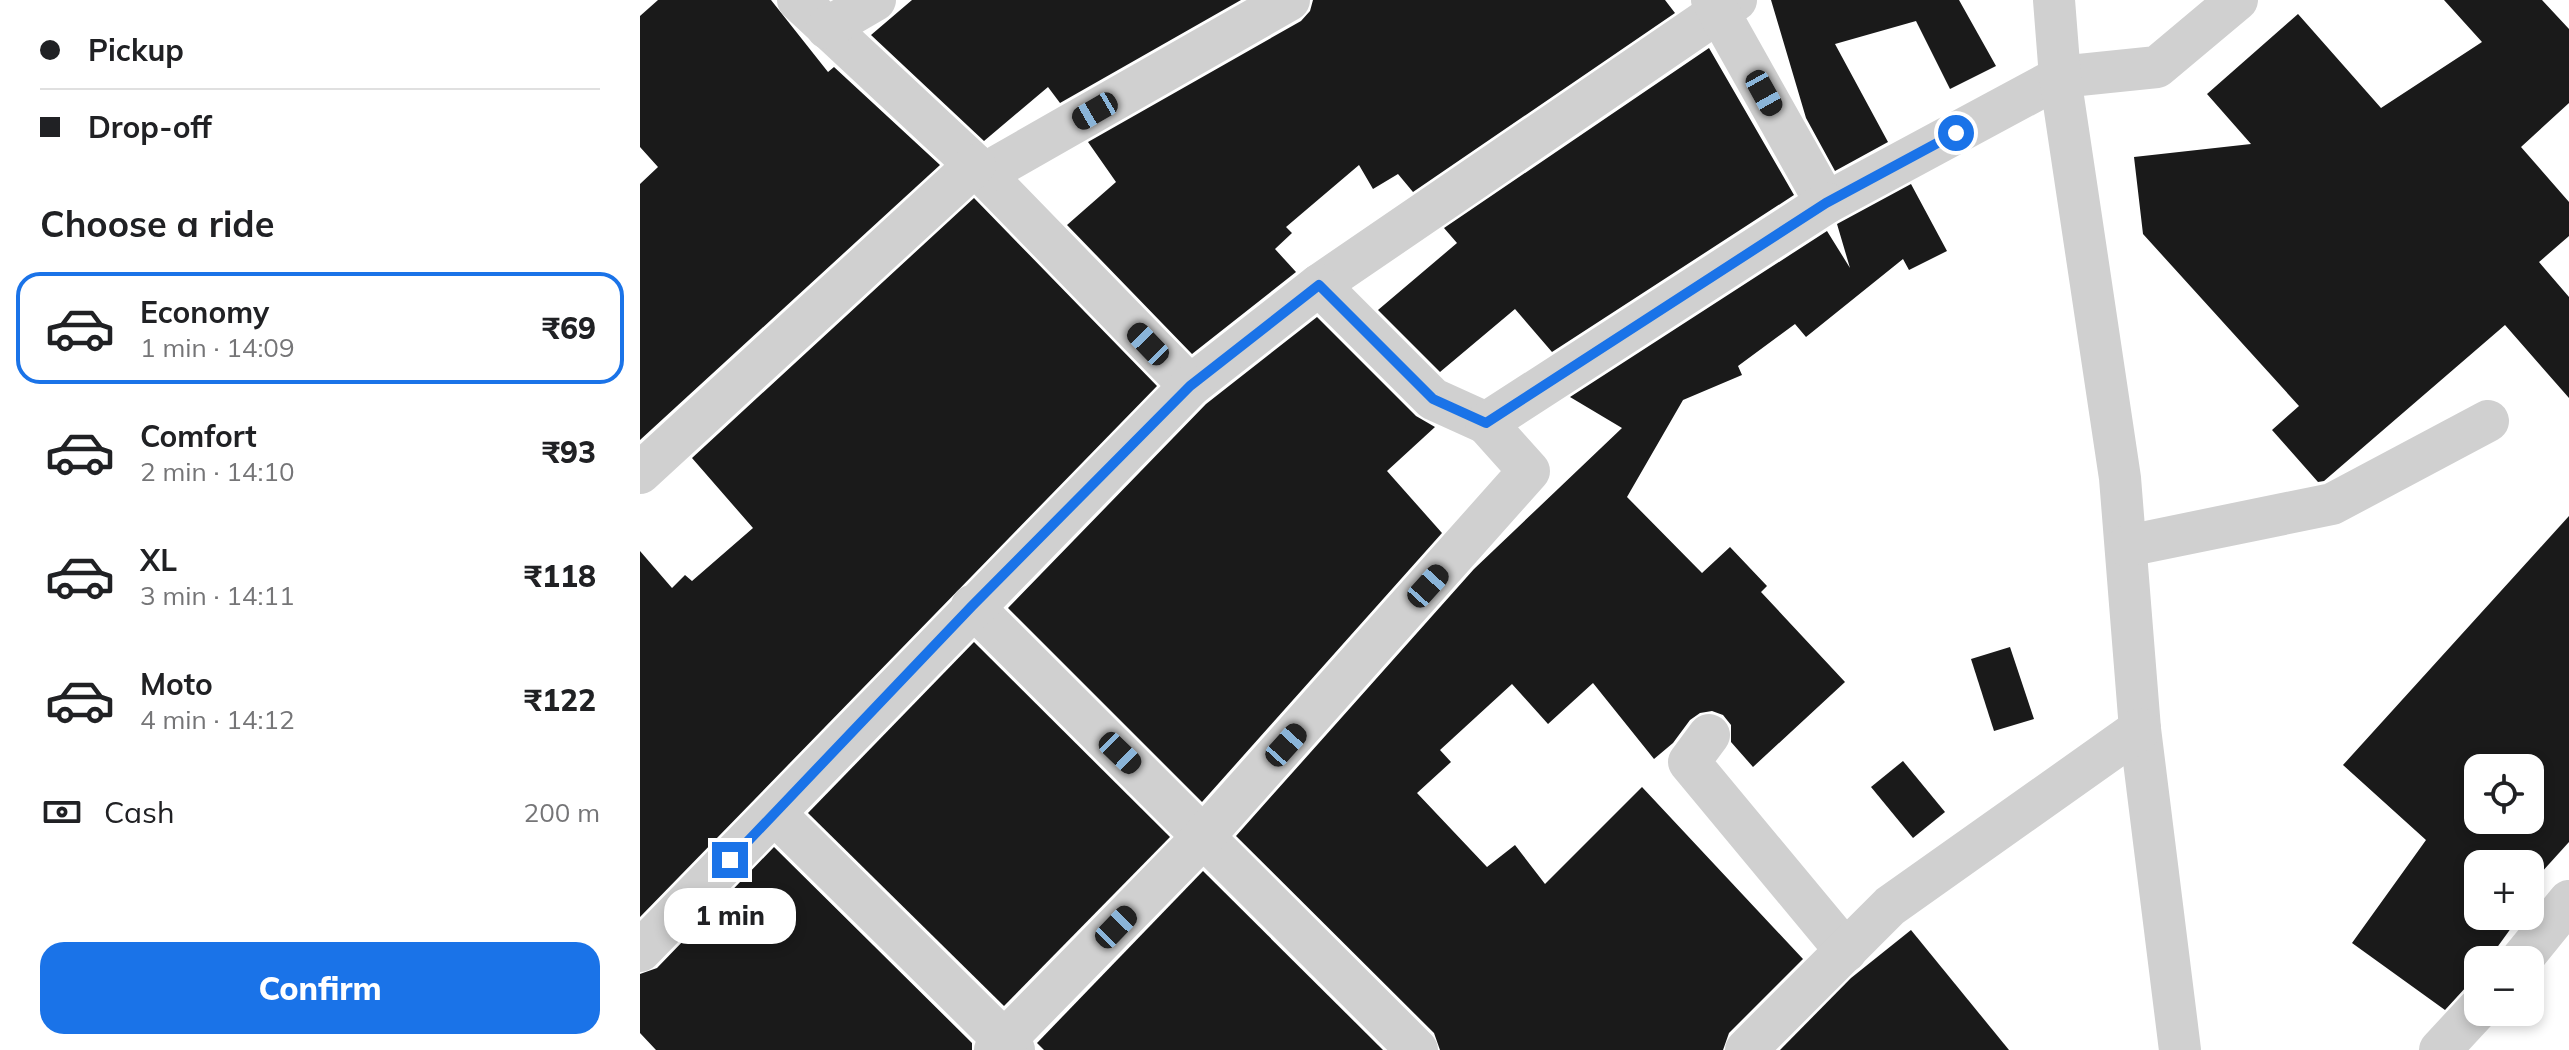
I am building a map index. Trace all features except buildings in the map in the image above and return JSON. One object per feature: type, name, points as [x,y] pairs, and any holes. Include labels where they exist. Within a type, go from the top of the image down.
[{"type":"street","points":[[812,14],[875,0]]},
{"type":"street","points":[[640,473],[979,170],[1289,0]]},
{"type":"street","points":[[2054,0],[2060,77],[2127,546],[2140,729],[2180,1050]]},
{"type":"street","points":[[1486,423],[1826,203],[2060,77],[2157,67],[2237,0]]},
{"type":"street","points":[[640,951],[776,815],[972,606],[1190,386],[1319,285],[1722,3],[1826,203]]},
{"type":"street","points":[[812,14],[979,170],[1190,386]]},
{"type":"street","points":[[776,815],[1005,1047],[1204,836],[1529,471],[1486,423],[1433,399],[1319,285]]},
{"type":"street","points":[[2127,546],[2332,504],[2488,421]]},
{"type":"street","points":[[972,606],[1417,1050]]},
{"type":"street","points":[[1746,1050],[1890,906],[2140,729]]},
{"type":"street","points":[[1709,735],[1689,762],[1846,951]]},
{"type":"street","points":[[2532,946],[2569,901]]},
{"type":"street","points":[[2440,1050],[2464,1024]]},
{"type":"route","points":[[730,860],[972,606],[1190,386],[1319,285],[1433,399],[1486,423],[1826,203],[1956,133]]}]
